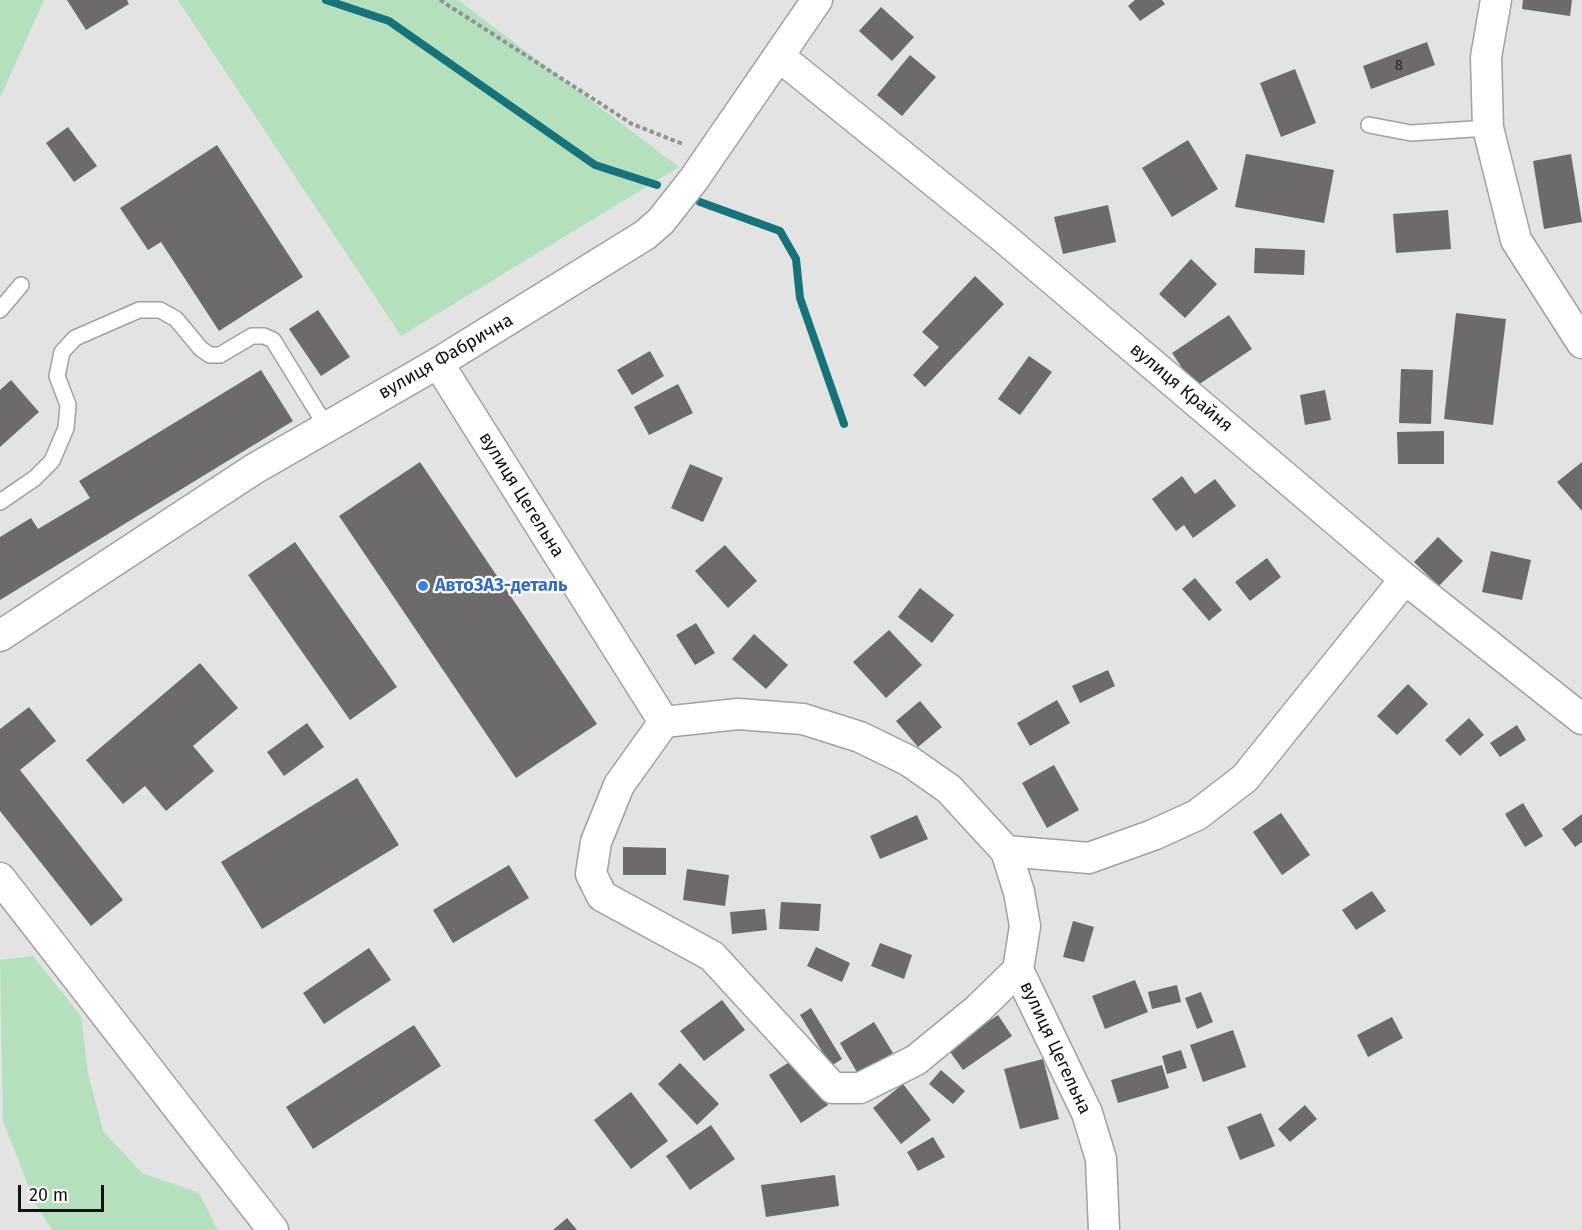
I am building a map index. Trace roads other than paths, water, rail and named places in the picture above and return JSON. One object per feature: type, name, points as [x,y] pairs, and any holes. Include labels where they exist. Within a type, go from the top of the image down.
[{"type":"street","name":"вулиця Фабрична","points":[[0,636],[254,469],[438,363],[645,235],[660,221],[687,188],[780,57],[817,0]]},
{"type":"street","points":[[1496,0],[1486,57],[1488,128],[1516,240],[1582,343]]},
{"type":"street","name":"вулиця Крайня","points":[[780,57],[1004,238],[1405,579],[1582,719]]},
{"type":"street","name":"вулиця Цегельна","points":[[438,363],[664,722],[738,714],[803,719],[860,737],[909,761],[949,789],[1006,852],[1019,892],[1025,926],[1018,970],[1087,1113],[1101,1159],[1104,1230]]},
{"type":"street","points":[[1006,852],[1089,858],[1153,835],[1197,815],[1245,778],[1405,579]]},
{"type":"street","points":[[664,722],[619,785],[596,842],[591,874],[602,896],[712,956],[833,1088],[860,1088],[916,1060],[978,1009],[1018,970]]},
{"type":"street","points":[[0,878],[273,1230]]},
{"type":"lane","points":[[1369,125],[1411,133],[1488,128]]},
{"type":"lane","points":[[0,310],[21,285]]},
{"type":"lane","points":[[0,502],[35,478],[51,461],[66,428],[68,405],[57,376],[62,352],[75,338],[139,310],[160,310],[176,319],[201,349],[210,355],[220,355],[252,336],[264,336],[273,340],[326,426]]},
{"type":"waterway","points":[[326,0],[389,21],[595,165],[657,185]]},
{"type":"waterway","points":[[700,202],[780,231],[796,259],[800,298],[844,424]]},
{"type":"place","name":"АвтоЗАЗ-деталь","points":[[423,586]]}]
